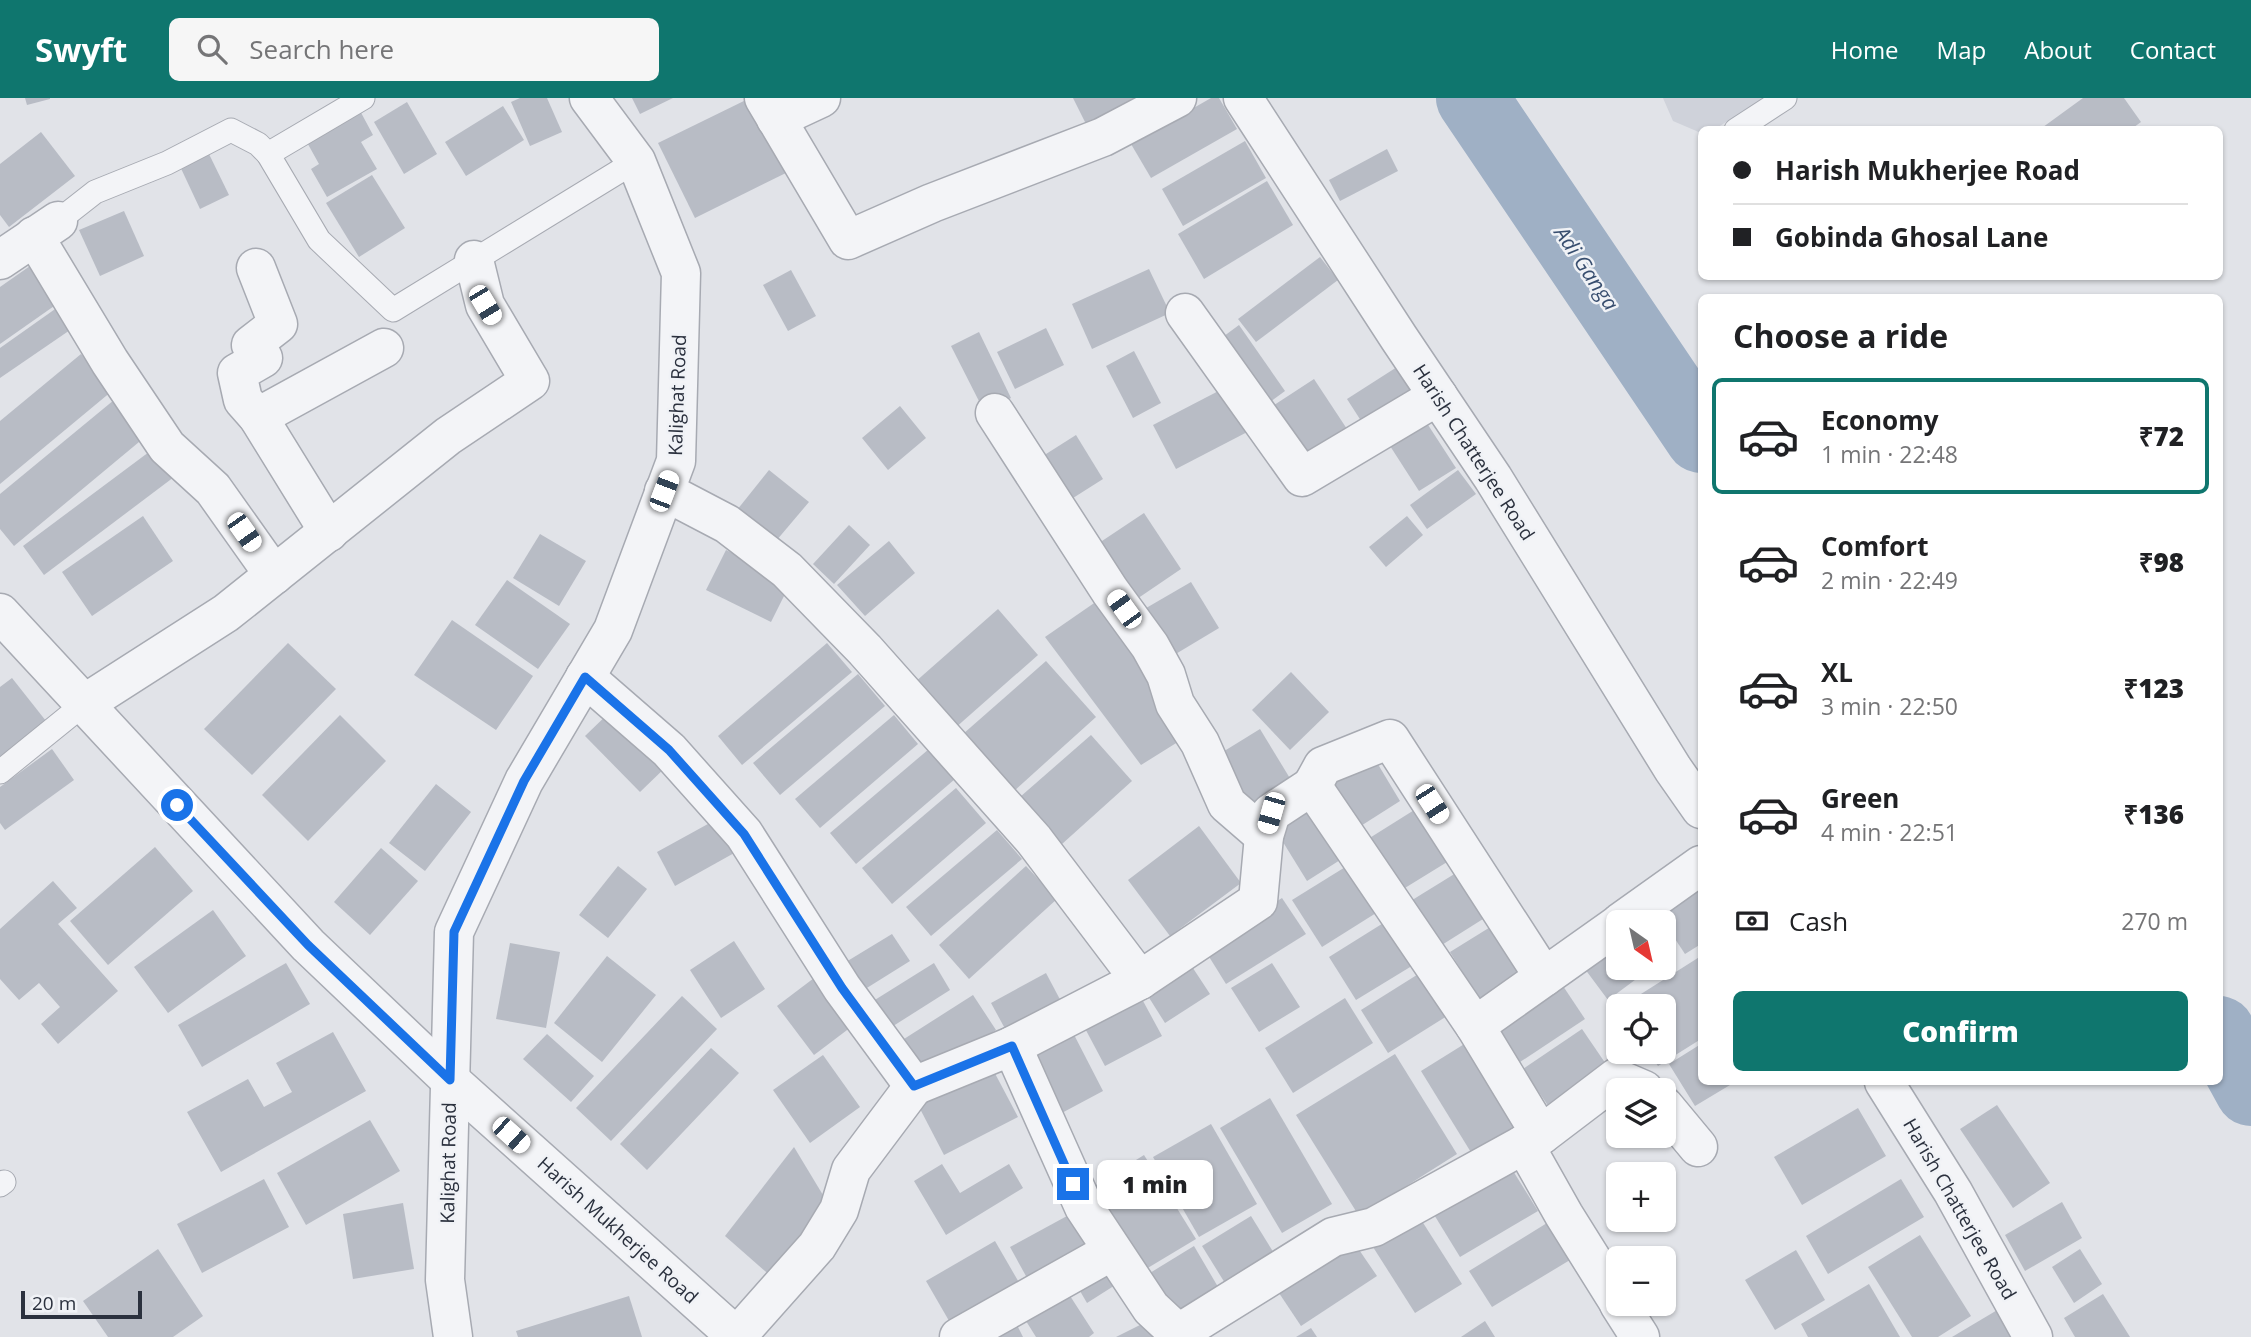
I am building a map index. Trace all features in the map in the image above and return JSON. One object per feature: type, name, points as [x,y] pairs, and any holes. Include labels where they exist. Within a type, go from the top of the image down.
[{"type":"street","name":"Kalighat Road","points":[[453,1337],[445,1280],[454,932],[524,781],[613,630],[676,461],[681,273],[636,161],[589,98]]},
{"type":"street","points":[[821,98],[770,108],[848,240],[932,203],[1103,137],[1177,98]]},
{"type":"street","name":"Harish Chatterjee Road","points":[[1243,98],[1493,478],[1673,769],[1698,805]]},
{"type":"street","points":[[0,260],[46,229],[110,362],[167,447],[213,489],[274,575]]},
{"type":"street","points":[[84,704],[226,613],[448,436],[530,382],[485,305],[474,260]]},
{"type":"street","points":[[256,268],[278,324],[250,345],[263,358],[237,373],[243,400],[258,417],[329,531]]},
{"type":"street","points":[[1185,313],[1302,477],[1437,396]]},
{"type":"street","points":[[258,417],[384,348]]},
{"type":"street","points":[[995,414],[1110,591],[1150,646],[1166,675],[1175,704],[1200,743],[1227,804],[1264,836]]},
{"type":"street","points":[[664,491],[727,524],[796,579],[865,650],[1034,840],[1140,980]]},
{"type":"street","name":"Harish Mukherjee Road","points":[[0,613],[308,945],[450,1080],[737,1337]]},
{"type":"street","points":[[585,677],[669,750],[744,834],[842,988],[914,1086]]},
{"type":"street","points":[[737,1337],[817,1246],[839,1210],[851,1170],[914,1086],[1012,1046],[1140,980],[1258,901],[1264,836],[1271,813],[1312,786],[1323,766],[1390,739],[1544,977]]},
{"type":"street","points":[[1312,786],[1475,1026],[1532,1139],[1564,1215],[1606,1282]]},
{"type":"street","points":[[1638,910],[1698,867]]},
{"type":"street","points":[[1475,1026],[1606,933]]},
{"type":"street","points":[[1012,1046],[1084,1207],[1151,1308],[1180,1335],[1333,1237],[1374,1227],[1532,1139],[1606,1085]]},
{"type":"street","name":"Harish Chatterjee Road","points":[[1886,1085],[1954,1192],[2033,1337]]},
{"type":"street","points":[[1676,1120],[1698,1147]]},
{"type":"street","points":[[959,1337],[1112,1251]]},
{"type":"street","points":[[1627,1316],[1640,1337]]},
{"type":"lane","points":[[268,154],[363,98]]},
{"type":"lane","points":[[1742,126],[1785,98]]},
{"type":"lane","points":[[46,229],[95,192],[167,163],[232,130],[258,144],[268,154],[319,240],[393,310],[636,161]]},
{"type":"lane","points":[[0,772],[84,704]]},
{"type":"shaded area","points":[[1663,98],[1764,98],[1720,126],[1698,126],[1698,132],[1673,121]]},
{"type":"building","points":[[25,98],[50,98],[50,99],[27,105]]},
{"type":"building","points":[[520,98],[547,98],[562,132],[530,146],[511,102]]},
{"type":"building","points":[[632,98],[673,98],[640,114]]},
{"type":"building","points":[[750,98],[794,169],[695,218],[658,143]]},
{"type":"building","points":[[1073,98],[1154,98],[1089,130]]},
{"type":"building","points":[[1211,98],[1219,98],[1237,129],[1151,178],[1131,144]]},
{"type":"building","points":[[2083,98],[2124,98],[2141,122],[2136,126],[2044,126]]},
{"type":"building","points":[[407,102],[437,154],[404,174],[374,122]]},
{"type":"building","points":[[503,106],[524,140],[466,176],[445,142]]},
{"type":"building","points":[[358,107],[373,135],[361,142],[377,169],[327,197],[311,169],[319,164],[304,137]]},
{"type":"building","points":[[41,132],[75,176],[9,227],[0,215],[0,164]]},
{"type":"building","points":[[1245,141],[1266,178],[1183,226],[1162,189]]},
{"type":"building","points":[[1387,149],[1398,171],[1340,201],[1329,180]]},
{"type":"building","points":[[208,152],[229,195],[200,209],[178,162]]},
{"type":"building","points":[[372,175],[405,228],[359,257],[326,203]]},
{"type":"building","points":[[1267,181],[1293,225],[1204,279],[1178,234]]},
{"type":"building","points":[[124,211],[144,256],[100,276],[79,230]]},
{"type":"building","points":[[1320,257],[1338,280],[1256,342],[1238,319]]},
{"type":"building","points":[[30,266],[57,304],[0,344],[0,287]]},
{"type":"building","points":[[1149,269],[1170,313],[1092,349],[1072,304]]},
{"type":"building","points":[[791,270],[816,316],[788,331],[763,285]]},
{"type":"building","points":[[58,307],[73,328],[0,378],[0,348]]},
{"type":"building","points":[[1239,325],[1285,391],[1262,408],[1216,342]]},
{"type":"building","points":[[1046,328],[1064,365],[1015,389],[997,352]]},
{"type":"building","points":[[979,332],[1011,398],[984,411],[951,346]]},
{"type":"building","points":[[1134,351],[1161,403],[1133,418],[1106,366]]},
{"type":"building","points":[[81,354],[112,391],[0,484],[0,421]]},
{"type":"building","points":[[1397,367],[1415,395],[1365,427],[1347,399]]},
{"type":"building","points":[[1314,379],[1347,429],[1299,461],[1265,411]]},
{"type":"building","points":[[1232,384],[1255,428],[1176,469],[1153,425]]},
{"type":"building","points":[[114,400],[145,437],[14,546],[0,529],[0,494]]},
{"type":"building","points":[[900,406],[926,438],[888,470],[862,438]]},
{"type":"building","points":[[1419,411],[1456,468],[1419,491],[1383,435]]},
{"type":"building","points":[[1076,435],[1103,479],[1062,505],[1035,461]]},
{"type":"building","points":[[153,449],[174,477],[44,575],[23,546]]},
{"type":"building","points":[[769,470],[809,502],[776,541],[737,510]]},
{"type":"building","points":[[1458,470],[1476,494],[1427,529],[1410,505]]},
{"type":"building","points":[[1144,513],[1181,569],[1128,605],[1090,549]]},
{"type":"building","points":[[143,516],[173,561],[92,616],[62,572]]},
{"type":"building","points":[[1407,516],[1423,535],[1386,567],[1369,547]]},
{"type":"building","points":[[849,525],[870,545],[834,584],[813,564]]},
{"type":"building","points":[[540,534],[586,561],[559,606],[513,578]]},
{"type":"building","points":[[889,541],[915,573],[865,616],[837,585]]},
{"type":"building","points":[[726,550],[791,582],[771,622],[706,590]]},
{"type":"building","points":[[507,580],[570,624],[538,669],[475,625]]},
{"type":"building","points":[[1191,582],[1219,628],[1169,658],[1141,611]]},
{"type":"building","points":[[1100,599],[1189,735],[1141,765],[1045,637]]},
{"type":"building","points":[[998,609],[1038,655],[954,729],[914,683]]},
{"type":"building","points":[[452,620],[533,676],[496,730],[414,675]]},
{"type":"building","points":[[288,643],[336,689],[252,775],[204,729]]},
{"type":"building","points":[[827,643],[852,672],[742,765],[718,736]]},
{"type":"building","points":[[1046,661],[1096,717],[1014,791],[963,734]]},
{"type":"building","points":[[1291,672],[1329,712],[1290,750],[1252,710]]},
{"type":"building","points":[[858,674],[885,706],[780,795],[753,763]]},
{"type":"building","points":[[12,678],[46,721],[0,758],[0,687]]},
{"type":"building","points":[[614,708],[669,764],[640,792],[585,736]]},
{"type":"building","points":[[340,715],[386,761],[308,841],[262,795]]},
{"type":"building","points":[[894,715],[918,744],[820,828],[795,799]]},
{"type":"building","points":[[1260,729],[1291,780],[1245,809],[1213,758]]},
{"type":"building","points":[[1091,735],[1132,781],[1062,844],[1020,797]]},
{"type":"building","points":[[52,749],[74,780],[5,830],[0,823],[0,787]]},
{"type":"building","points":[[929,749],[955,779],[856,864],[830,833]]},
{"type":"building","points":[[1370,751],[1400,801],[1356,829],[1325,779]]},
{"type":"building","points":[[436,784],[471,812],[425,871],[389,843]]},
{"type":"building","points":[[956,788],[986,823],[892,904],[862,868]]},
{"type":"building","points":[[1312,796],[1348,855],[1307,881],[1270,821]]},
{"type":"building","points":[[1419,807],[1452,859],[1400,891],[1368,839]]},
{"type":"building","points":[[717,819],[736,852],[675,886],[657,852]]},
{"type":"building","points":[[1199,826],[1241,883],[1170,936],[1128,880]]},
{"type":"building","points":[[997,830],[1022,859],[931,936],[906,907]]},
{"type":"building","points":[[155,847],[193,891],[108,965],[70,921]]},
{"type":"building","points":[[381,848],[418,881],[370,935],[334,902]]},
{"type":"building","points":[[1355,861],[1384,908],[1322,947],[1292,900]]},
{"type":"building","points":[[618,866],[647,889],[608,938],[579,915]]},
{"type":"building","points":[[1026,866],[1057,899],[969,979],[939,945]]},
{"type":"building","points":[[1456,873],[1483,919],[1437,948],[1409,902]]},
{"type":"building","points":[[1698,877],[1698,946],[1685,954],[1676,940],[1676,910],[1656,910],[1654,907]]},
{"type":"building","points":[[53,881],[77,908],[58,924],[118,991],[58,1044],[41,1024],[60,1007],[39,983],[19,1000],[0,979],[0,929]]},
{"type":"building","points":[[1282,898],[1306,934],[1226,984],[1203,947]]},
{"type":"building","points":[[213,910],[246,956],[168,1013],[134,967]]},
{"type":"building","points":[[1393,917],[1420,961],[1356,1000],[1329,957]]},
{"type":"building","points":[[1500,921],[1530,970],[1481,1002],[1450,952]]},
{"type":"building","points":[[892,934],[910,961],[854,996],[836,968]]},
{"type":"building","points":[[734,941],[765,989],[721,1018],[690,970]]},
{"type":"building","points":[[1606,941],[1606,980],[1635,980],[1616,994],[1606,994],[1606,997],[1579,961]]},
{"type":"building","points":[[510,943],[560,952],[546,1028],[496,1019]]},
{"type":"building","points":[[607,956],[656,995],[602,1062],[554,1023]]},
{"type":"building","points":[[1185,956],[1210,994],[1165,1023],[1141,985]]},
{"type":"building","points":[[1698,958],[1698,1041],[1676,1055],[1676,994],[1641,994],[1663,980],[1676,980],[1676,972]]},
{"type":"building","points":[[286,963],[310,1004],[202,1067],[178,1025]]},
{"type":"building","points":[[934,963],[950,990],[879,1035],[862,1008]]},
{"type":"building","points":[[1272,963],[1300,1007],[1259,1032],[1231,988]]},
{"type":"building","points":[[822,972],[859,1021],[814,1055],[777,1006]]},
{"type":"building","points":[[1046,973],[1064,1007],[1009,1036],[991,1003]]},
{"type":"building","points":[[1420,973],[1447,1016],[1388,1053],[1361,1010]]},
{"type":"building","points":[[1559,980],[1585,1019],[1511,1068],[1485,1028]]},
{"type":"building","points":[[1136,988],[1162,1036],[1105,1066],[1080,1019]]},
{"type":"building","points":[[973,995],[996,1030],[914,1082],[893,1046]]},
{"type":"building","points":[[682,996],[717,1029],[611,1141],[576,1108]]},
{"type":"building","points":[[1345,998],[1373,1043],[1293,1093],[1265,1048]]},
{"type":"building","points":[[1069,1025],[1103,1091],[1058,1115],[1023,1049]]},
{"type":"building","points":[[1582,1029],[1610,1070],[1551,1110],[1523,1069]]},
{"type":"building","points":[[333,1032],[366,1091],[221,1172],[187,1112],[248,1079],[264,1107],[292,1092],[276,1063]]},
{"type":"building","points":[[547,1034],[594,1076],[571,1102],[523,1059]]},
{"type":"building","points":[[1474,1038],[1525,1122],[1472,1154],[1421,1071]]},
{"type":"building","points":[[1698,1046],[1698,1085],[1730,1085],[1695,1106],[1669,1064],[1676,1064],[1676,1060]]},
{"type":"building","points":[[711,1048],[739,1073],[647,1170],[620,1144]]},
{"type":"building","points":[[1395,1054],[1457,1154],[1359,1216],[1296,1115]]},
{"type":"building","points":[[823,1055],[860,1107],[810,1143],[773,1090]]},
{"type":"building","points":[[990,1064],[1018,1117],[944,1155],[917,1103]]},
{"type":"building","points":[[1270,1098],[1332,1204],[1282,1233],[1220,1128]]},
{"type":"building","points":[[1997,1105],[2050,1183],[2013,1208],[1960,1129]]},
{"type":"building","points":[[1858,1108],[1886,1156],[1802,1205],[1774,1157]]},
{"type":"building","points":[[370,1120],[400,1171],[306,1225],[277,1173]]},
{"type":"building","points":[[1211,1124],[1257,1204],[1199,1237],[1153,1157]]},
{"type":"building","points":[[794,1147],[832,1210],[773,1278],[725,1236]]},
{"type":"building","points":[[1144,1155],[1196,1239],[1136,1275],[1085,1192]]},
{"type":"building","points":[[942,1164],[960,1193],[1009,1164],[1023,1188],[946,1235],[914,1181]]},
{"type":"building","points":[[1510,1166],[1538,1211],[1460,1257],[1433,1213]]},
{"type":"building","points":[[264,1179],[289,1227],[202,1273],[177,1224]]},
{"type":"building","points":[[1901,1179],[1924,1217],[1828,1274],[1806,1236]]},
{"type":"building","points":[[2062,1202],[2082,1238],[2025,1271],[2005,1235]]},
{"type":"building","points":[[403,1203],[414,1269],[353,1279],[343,1214]]},
{"type":"building","points":[[1078,1210],[1099,1249],[1032,1287],[1010,1247]]},
{"type":"building","points":[[1251,1216],[1277,1258],[1228,1288],[1202,1246]]},
{"type":"building","points":[[1420,1218],[1462,1284],[1415,1313],[1373,1247]]},
{"type":"building","points":[[1547,1223],[1570,1260],[1492,1307],[1469,1271]]},
{"type":"building","points":[[1920,1235],[1971,1316],[1938,1337],[1912,1337],[1868,1267]]},
{"type":"building","points":[[995,1241],[1021,1286],[952,1326],[926,1281]]},
{"type":"building","points":[[1353,1241],[1377,1276],[1301,1326],[1277,1290]]},
{"type":"building","points":[[1194,1246],[1221,1292],[1172,1322],[1145,1276]]},
{"type":"building","points":[[158,1249],[203,1316],[173,1337],[108,1337],[83,1301]]},
{"type":"building","points":[[2080,1249],[2102,1284],[2074,1303],[2052,1267]]},
{"type":"building","points":[[1796,1250],[1825,1300],[1775,1330],[1745,1280]]},
{"type":"building","points":[[1105,1259],[1120,1282],[1087,1303],[1073,1279]]},
{"type":"building","points":[[1869,1284],[1900,1337],[1808,1337],[1801,1324]]},
{"type":"building","points":[[1063,1285],[1094,1333],[1089,1337],[1036,1337],[1021,1313]]},
{"type":"building","points":[[2103,1294],[2130,1337],[2075,1337],[2064,1318]]},
{"type":"building","points":[[629,1296],[642,1337],[518,1337],[516,1331]]},
{"type":"building","points":[[1999,1309],[2015,1337],[1952,1337]]},
{"type":"building","points":[[1012,1315],[1023,1337],[971,1337]]},
{"type":"building","points":[[1152,1319],[1161,1337],[1116,1337]]},
{"type":"building","points":[[1485,1321],[1495,1337],[1461,1337]]},
{"type":"building","points":[[1311,1328],[1317,1337],[1296,1337]]},
{"type":"waterway","name":"Adi Ganga","points":[[1472,98],[1698,433]]},
{"type":"waterway","name":"Adi Ganga","points":[[2223,1039],[2251,1090]]},
{"type":"route","points":[[177,805],[308,945],[450,1080],[454,932],[524,781],[585,677],[669,750],[744,834],[842,988],[914,1086],[1012,1046],[1073,1184]]}]
